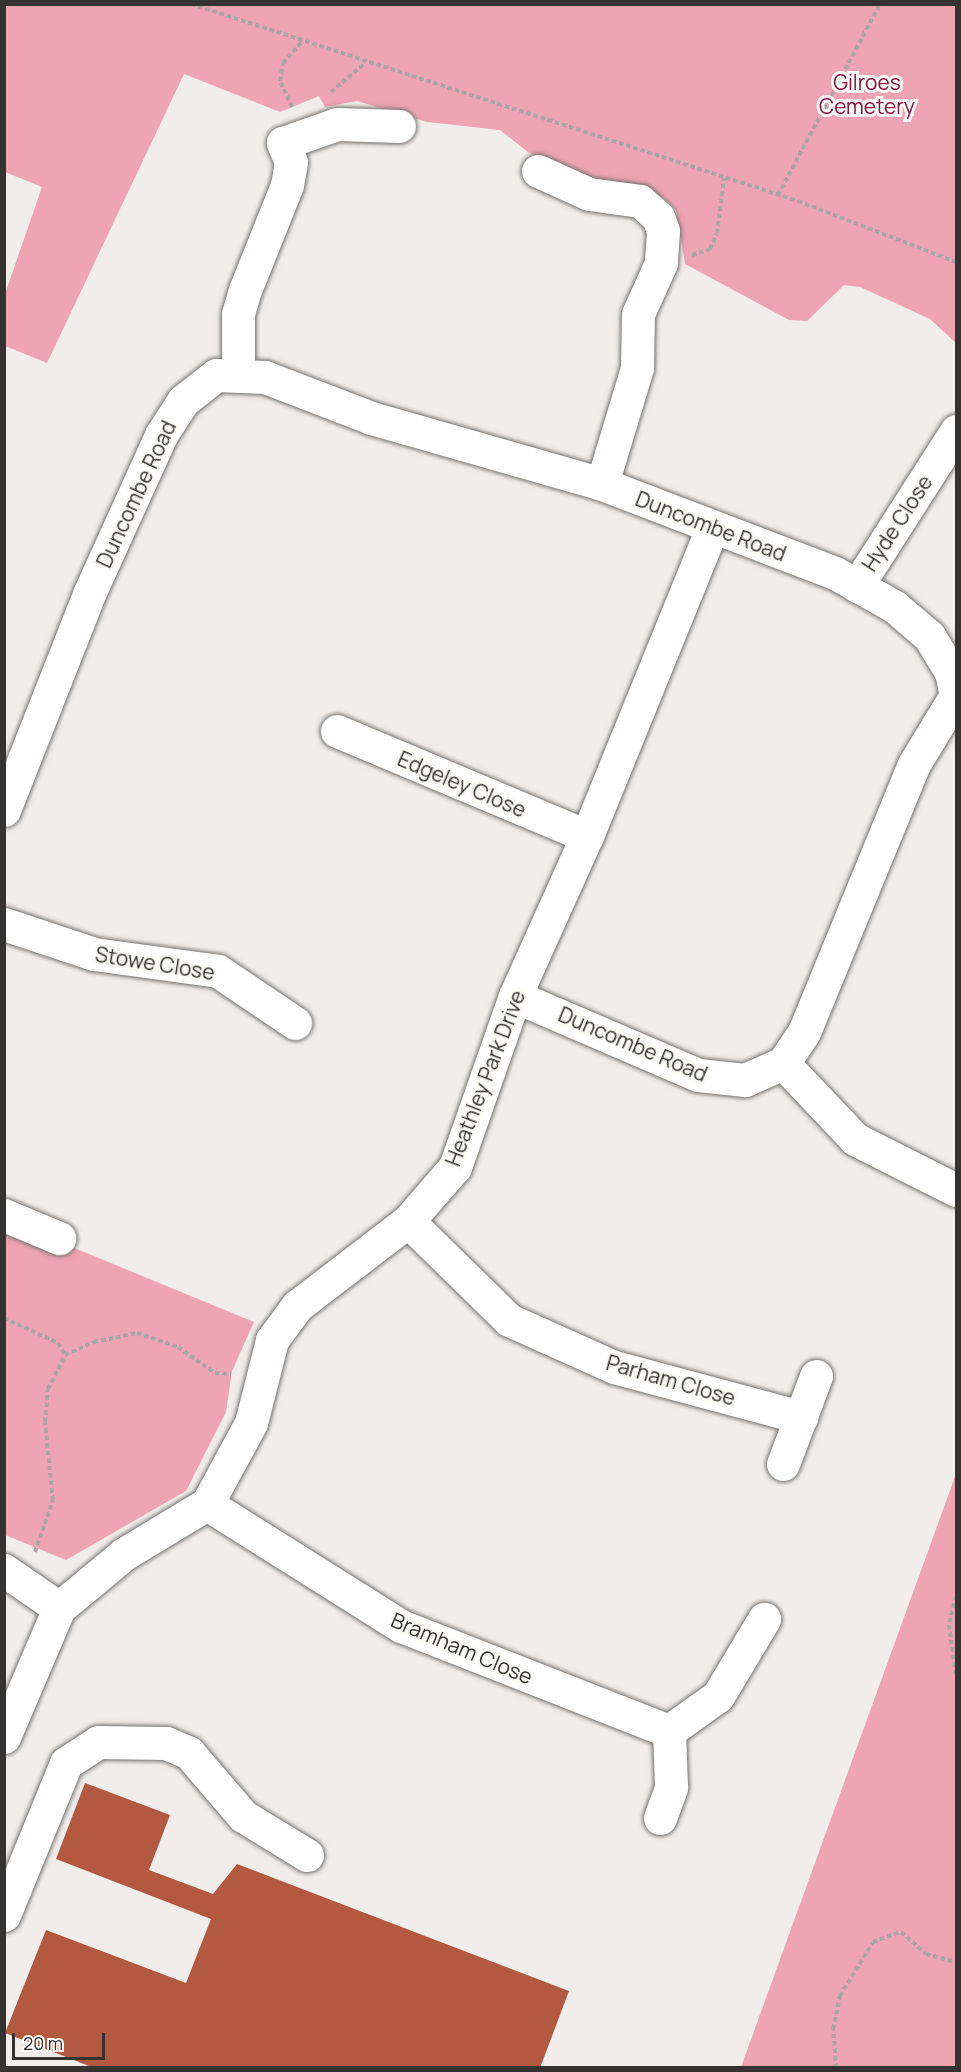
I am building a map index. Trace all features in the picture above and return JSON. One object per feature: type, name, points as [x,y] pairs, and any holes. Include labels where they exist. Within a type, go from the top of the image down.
[{"type":"street","points":[[238,372],[238,314],[245,290],[287,185],[291,162],[290,129],[337,124],[399,126]]},
{"type":"street","points":[[538,171],[589,194],[649,208],[663,231],[661,263],[638,314],[637,368],[602,484]]},
{"type":"street","name":"Duncombe Road","points":[[4,810],[18,734],[89,594],[172,416],[216,375],[238,372],[438,439],[602,484],[856,586],[929,636],[951,672],[956,695],[914,764],[804,1032],[783,1063],[745,1080],[698,1075],[515,996]]},
{"type":"street","name":"Hyde Close","points":[[856,586],[957,431]]},
{"type":"street","name":"Heathley Park Drive","points":[[207,1504],[251,1423],[260,1377],[272,1340],[297,1306],[408,1221],[455,1167],[515,996],[587,836],[712,528]]},
{"type":"street","name":"Edgeley Close","points":[[337,731],[587,836]]},
{"type":"street","name":"Stowe Close","points":[[4,924],[94,954],[218,971],[295,1023]]},
{"type":"street","points":[[783,1063],[855,1139],[957,1190]]},
{"type":"street","points":[[4,1215],[59,1238]]},
{"type":"street","name":"Parham Close","points":[[408,1221],[509,1320],[614,1367],[801,1417]]},
{"type":"street","points":[[783,1464],[816,1376]]},
{"type":"street","points":[[4,1737],[59,1608],[124,1554],[207,1504]]},
{"type":"street","name":"Bramham Close","points":[[207,1504],[400,1626],[669,1731]]},
{"type":"street","points":[[14,1574],[59,1608]]},
{"type":"street","points":[[660,1818],[671,1787],[669,1731],[718,1696],[765,1619]]},
{"type":"street","points":[[4,1915],[66,1763],[98,1742],[166,1743],[189,1753],[243,1816],[307,1855]]},
{"type":"path","points":[[191,4],[301,43],[778,195],[957,262]]},
{"type":"path","points":[[778,195],[880,4]]},
{"type":"path","points":[[290,129],[280,81],[283,63],[301,43]]},
{"type":"path","points":[[661,263],[710,249],[717,233],[724,178]]},
{"type":"path","points":[[4,1318],[58,1343],[65,1355]]},
{"type":"path","points":[[14,1574],[54,1500],[45,1422],[48,1389],[65,1355],[94,1342],[137,1333],[178,1347],[215,1372],[260,1377]]},
{"type":"path","points":[[957,1596],[949,1625],[957,1676]]},
{"type":"path","points":[[836,2067],[834,2029],[840,1996],[873,1942],[901,1932],[926,1954],[957,1962]]},
{"type":"green space","name":"Gilroes Cemetery","points":[[4,5],[956,5],[956,343],[930,319],[860,287],[844,285],[807,321],[789,320],[685,264],[676,210],[663,197],[581,174],[529,153],[500,130],[427,122],[357,101],[325,107],[319,96],[280,112],[184,74],[47,363],[5,346],[5,294],[42,187],[5,172]]},
{"type":"green space","points":[[4,1219],[254,1322],[232,1371],[226,1412],[186,1491],[66,1560],[5,1535]]},
{"type":"green space","points":[[956,1474],[956,2067],[741,2067],[787,1940]]},
{"type":"building","points":[[85,1783],[170,1815],[149,1870],[213,1894],[237,1864],[569,1991],[540,2068],[94,2068],[5,2033],[46,1930],[186,1983],[211,1919],[56,1859]]}]
